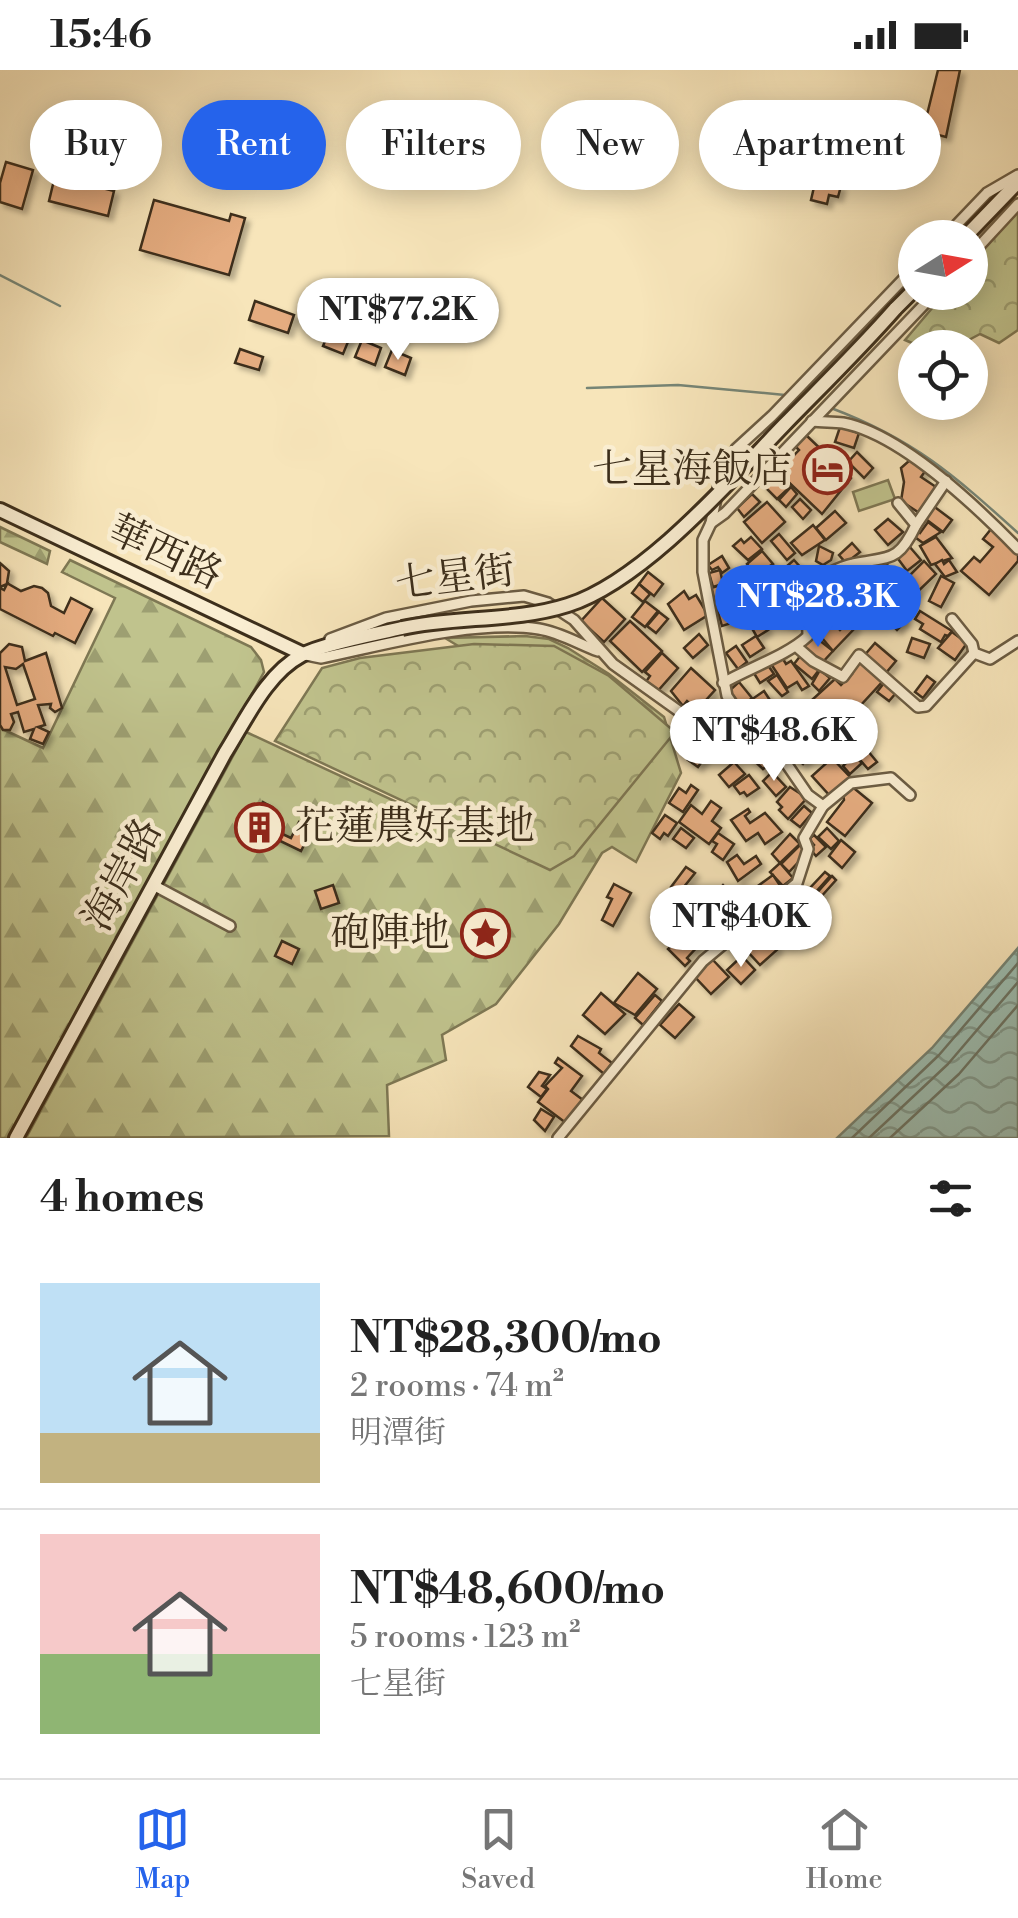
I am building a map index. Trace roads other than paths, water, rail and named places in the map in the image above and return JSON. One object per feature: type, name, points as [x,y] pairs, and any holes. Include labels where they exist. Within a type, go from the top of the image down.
[{"type":"main road","points":[[980,220],[1018,178]]},
{"type":"main road","name":"七星街","points":[[303,654],[440,619],[544,612],[597,594],[706,507],[898,306]]},
{"type":"main road","name":"華西路","points":[[0,510],[303,654]]},
{"type":"main road","name":"海岸路","points":[[16,1138],[225,753],[274,678],[303,654]]},
{"type":"street","points":[[961,220],[987,193],[1018,178]]},
{"type":"street","points":[[988,236],[1018,204]]},
{"type":"street","points":[[823,806],[808,795],[776,747],[748,726],[724,683],[703,572],[703,540],[711,523],[719,484],[736,449],[898,284]]},
{"type":"street","points":[[711,523],[725,513],[919,310]]},
{"type":"street","points":[[816,417],[868,432],[946,481],[1018,549]]},
{"type":"street","points":[[724,683],[797,647],[808,636],[808,600],[816,579],[850,564],[883,561],[903,548],[946,481]]},
{"type":"street","points":[[898,504],[916,524]]},
{"type":"street","name":"七星街","points":[[303,654],[316,645],[386,618],[471,601],[524,596],[548,603],[574,620],[613,664],[683,714],[711,721],[737,711]]},
{"type":"street","points":[[952,619],[972,644],[974,653]]},
{"type":"street","name":"七星街","points":[[303,654],[321,658],[444,634],[518,628],[542,630],[602,652]]},
{"type":"street","points":[[974,653],[990,659],[1018,641]]},
{"type":"street","points":[[797,647],[813,662],[843,677],[859,655],[918,707],[926,706],[974,653]]},
{"type":"street","points":[[558,1138],[703,960],[798,883],[808,848],[804,838],[823,806],[852,783],[891,778],[910,795]]},
{"type":"street","points":[[155,886],[230,926]]},
{"type":"water","points":[[1018,948],[1018,1138],[837,1138],[932,1048]]},
{"type":"waterway","points":[[0,275],[60,306]]},
{"type":"waterway","points":[[587,388],[678,385],[785,395]]},
{"type":"waterway","points":[[831,408],[886,432],[931,460],[1018,533]]},
{"type":"place","name":"七星海飯店","points":[[827,470]]},
{"type":"place","name":"花蓮農好基地","points":[[260,827]]},
{"type":"place","name":"砲陣地","points":[[485,934]]}]
